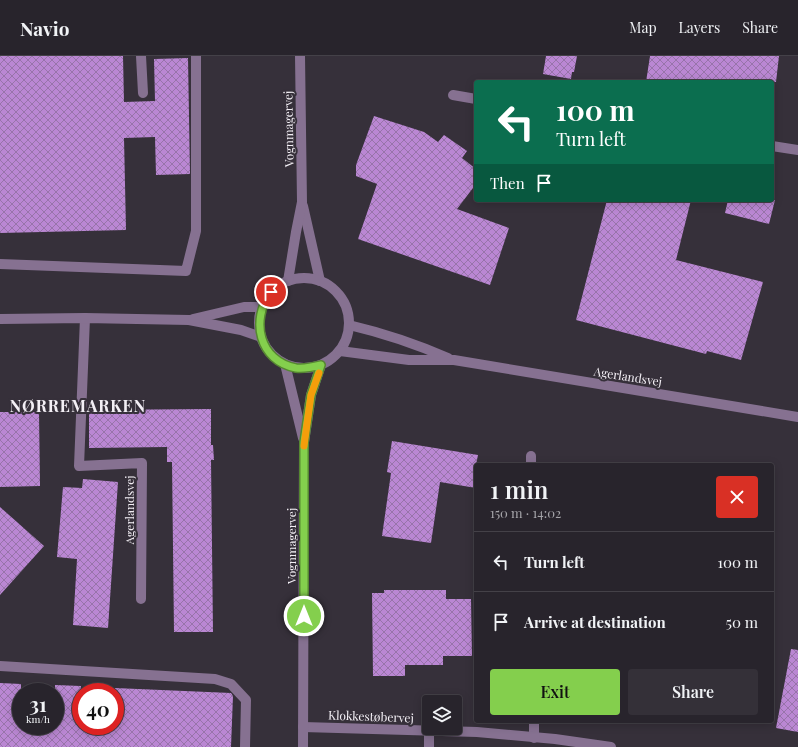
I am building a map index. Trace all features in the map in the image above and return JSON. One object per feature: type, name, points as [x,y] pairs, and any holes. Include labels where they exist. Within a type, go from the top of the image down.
[{"type":"street","points":[[141,56],[143,93]]},
{"type":"street","points":[[0,264],[186,271],[196,231],[196,56]]},
{"type":"street","name":"Vognmagervej","points":[[300,56],[302,202],[320,281]]},
{"type":"street","points":[[453,95],[474,99]]},
{"type":"street","points":[[774,146],[798,150]]},
{"type":"street","name":"Vognmagervej","points":[[288,281],[302,202]]},
{"type":"street","points":[[298,278],[309,278],[320,281],[330,287],[341,297],[347,310],[349,324],[346,338],[340,351],[321,365],[309,368],[297,368],[285,364],[275,358],[266,348],[261,337],[259,322],[262,307],[271,292],[288,281],[298,278]]},
{"type":"street","points":[[189,320],[244,307],[262,307]]},
{"type":"street","points":[[0,319],[85,318],[189,320],[241,330],[261,337]]},
{"type":"street","name":"Agerlandsvej","points":[[85,318],[80,466],[142,463],[142,599]]},
{"type":"street","name":"Agerlandsvej","points":[[349,324],[409,342],[454,360]]},
{"type":"street","name":"Agerlandsvej","points":[[340,351],[409,360],[454,360],[798,418]]},
{"type":"street","name":"Vognmagervej","points":[[285,364],[304,442]]},
{"type":"street","name":"Vognmagervej","points":[[303,747],[304,442],[311,395],[321,365]]},
{"type":"street","points":[[0,666],[215,679],[231,684],[246,700],[245,747]]},
{"type":"street","points":[[534,723],[534,738]]},
{"type":"street","name":"Klokkestøbervej","points":[[303,727],[422,731]]},
{"type":"street","name":"Klokkestøbervej","points":[[462,732],[534,738],[554,743],[611,747]]},
{"type":"street","points":[[429,735],[429,747]]},
{"type":"building","points":[[0,56],[123,56],[124,102],[155,101],[154,59],[188,58],[190,174],[156,175],[155,137],[124,138],[126,230],[0,233]]},
{"type":"building","points":[[546,56],[577,56],[571,79],[543,74]]},
{"type":"building","points":[[650,56],[779,56],[776,82],[774,82],[774,80],[646,80]]},
{"type":"building","points":[[374,116],[424,132],[438,142],[444,135],[467,151],[462,158],[474,167],[474,187],[457,209],[509,228],[490,285],[358,239],[377,184],[356,176],[356,165]]},
{"type":"building","points":[[775,200],[769,224],[725,213],[728,202],[774,202]]},
{"type":"building","points":[[606,202],[690,202],[676,260],[763,282],[741,360],[707,351],[706,354],[576,320]]},
{"type":"building","points":[[211,409],[211,445],[213,445],[214,460],[211,460],[213,632],[174,632],[172,462],[167,462],[167,447],[89,448],[89,410]]},
{"type":"building","points":[[0,412],[39,412],[40,486],[0,487]]},
{"type":"building","points":[[392,441],[478,455],[476,463],[474,463],[474,488],[440,482],[431,543],[382,536],[391,473],[387,472]]},
{"type":"building","points":[[83,479],[118,482],[108,628],[73,625],[77,559],[57,557],[63,487],[82,488]]},
{"type":"building","points":[[0,507],[44,546],[0,595]]},
{"type":"building","points":[[384,590],[446,590],[446,599],[471,599],[472,656],[443,656],[443,665],[405,665],[405,676],[373,676],[372,593],[384,593]]},
{"type":"building","points":[[791,649],[798,650],[798,732],[776,728]]},
{"type":"building","points":[[0,683],[12,684],[12,735],[64,735],[64,685],[72,686],[72,735],[124,735],[124,688],[231,693],[233,696],[231,747],[0,747]]},
{"type":"slow traffic","points":[[304,446],[311,395],[319,373]]},
{"type":"district","name":"NØRREMARKEN","points":[[78,405]]},
{"type":"route","points":[[271,292],[265,299],[259,322],[261,337],[266,348],[275,358],[285,364],[297,368],[309,368],[321,365],[311,395],[304,442],[304,616]]}]
